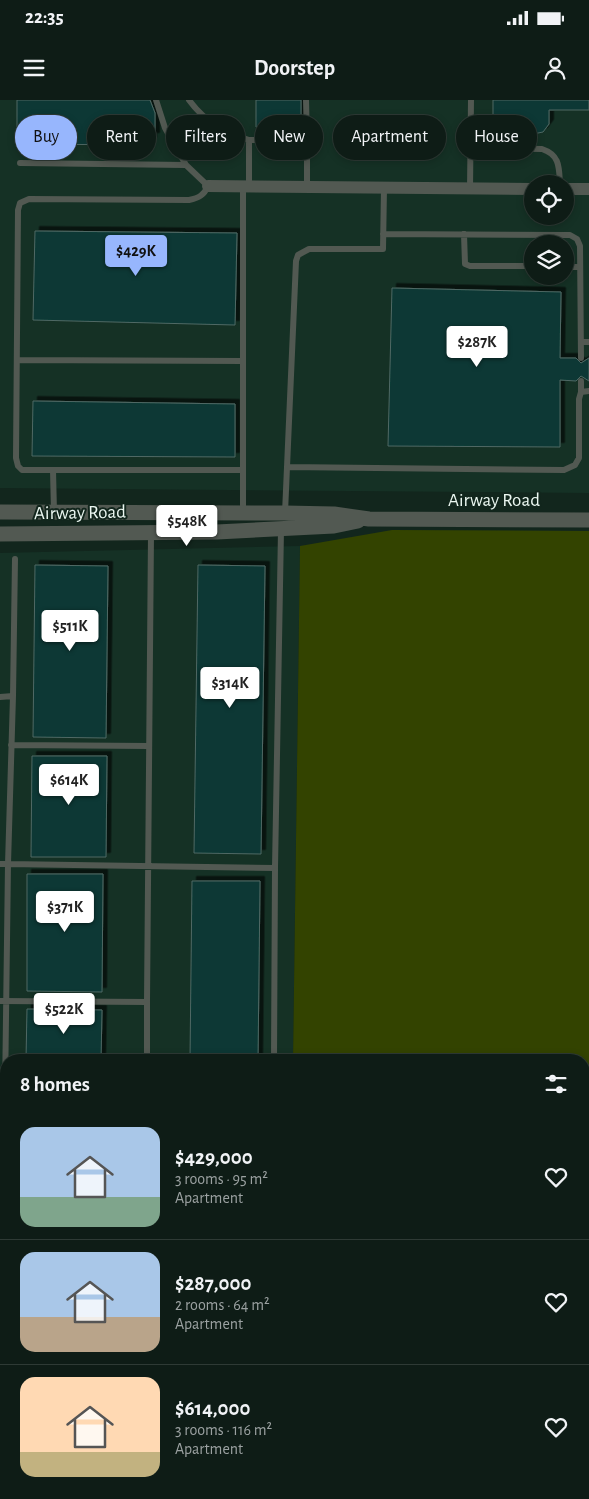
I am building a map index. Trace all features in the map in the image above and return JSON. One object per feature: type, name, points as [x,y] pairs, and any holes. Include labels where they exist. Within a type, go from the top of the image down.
[{"type":"street","points":[[208,186],[524,189]]},
{"type":"street","points":[[574,189],[589,189]]},
{"type":"street","name":"Airway Road","points":[[0,512],[243,512],[334,514],[369,519],[589,520]]},
{"type":"street","name":"Airway Road","points":[[0,534],[281,530],[334,526],[369,519]]},
{"type":"lane","points":[[156,100],[165,128],[186,166],[208,186],[205,192],[198,198],[190,200],[29,199],[20,203],[18,210],[18,466],[22,470],[243,470]]},
{"type":"lane","points":[[189,100],[197,111],[214,125],[228,133],[249,140],[255,140]]},
{"type":"lane","points":[[306,100],[306,115]]},
{"type":"lane","points":[[471,100],[471,115]]},
{"type":"lane","points":[[243,512],[243,361],[246,186],[249,140]]},
{"type":"lane","points":[[537,149],[551,152],[559,163],[560,175]]},
{"type":"lane","points":[[307,160],[308,187]]},
{"type":"lane","points":[[470,189],[471,160]]},
{"type":"lane","points":[[20,163],[186,166]]},
{"type":"lane","points":[[285,513],[296,261],[298,255],[309,248],[383,249],[384,188]]},
{"type":"lane","points":[[383,234],[570,235],[577,240],[580,246],[581,358]]},
{"type":"lane","points":[[464,234],[465,264],[470,266],[524,266]]},
{"type":"lane","points":[[574,267],[580,267]]},
{"type":"lane","points":[[581,342],[589,342]]},
{"type":"lane","points":[[17,360],[243,361]]},
{"type":"lane","points":[[287,467],[564,470],[575,465],[579,458],[578,399],[581,392],[581,381]]},
{"type":"lane","points":[[581,392],[589,391]]},
{"type":"lane","points":[[53,470],[54,512]]},
{"type":"lane","points":[[274,1054],[275,868],[281,530]]},
{"type":"lane","points":[[148,1054],[151,532]]},
{"type":"lane","points":[[3,1054],[15,559]]},
{"type":"lane","points":[[0,697],[12,696]]},
{"type":"lane","points":[[11,745],[149,746]]},
{"type":"lane","points":[[0,864],[275,868]]},
{"type":"lane","points":[[3,1001],[147,1002]]},
{"type":"shaded area","points":[[0,100],[589,100],[589,493],[0,488]]},
{"type":"shaded area","points":[[300,546],[293,1054],[0,1054],[0,553]]},
{"type":"green space","points":[[392,530],[589,531],[589,1054],[293,1054],[300,546]]},
{"type":"building","points":[[17,100],[150,100],[155,113],[155,115],[87,115],[87,145],[77,144],[77,115],[17,115]]},
{"type":"building","points":[[256,100],[301,100],[301,115],[256,115]]},
{"type":"building","points":[[493,100],[589,100],[589,110],[549,110],[549,124],[543,132],[537,133],[537,115],[493,115]]},
{"type":"building","points":[[35,231],[237,233],[235,325],[33,320]]},
{"type":"building","points":[[392,288],[561,292],[560,358],[576,358],[581,363],[589,358],[589,381],[581,376],[576,381],[560,380],[560,447],[388,446]]},
{"type":"building","points":[[33,401],[235,404],[235,457],[32,456]]},
{"type":"building","points":[[35,565],[108,566],[106,738],[33,737]]},
{"type":"building","points":[[198,565],[265,566],[261,854],[194,853]]},
{"type":"building","points":[[32,756],[107,756],[106,857],[31,857]]},
{"type":"building","points":[[27,874],[103,874],[102,992],[27,991]]},
{"type":"building","points":[[192,881],[260,881],[258,1054],[190,1054]]},
{"type":"building","points":[[27,1009],[102,1010],[101,1054],[26,1054]]}]
